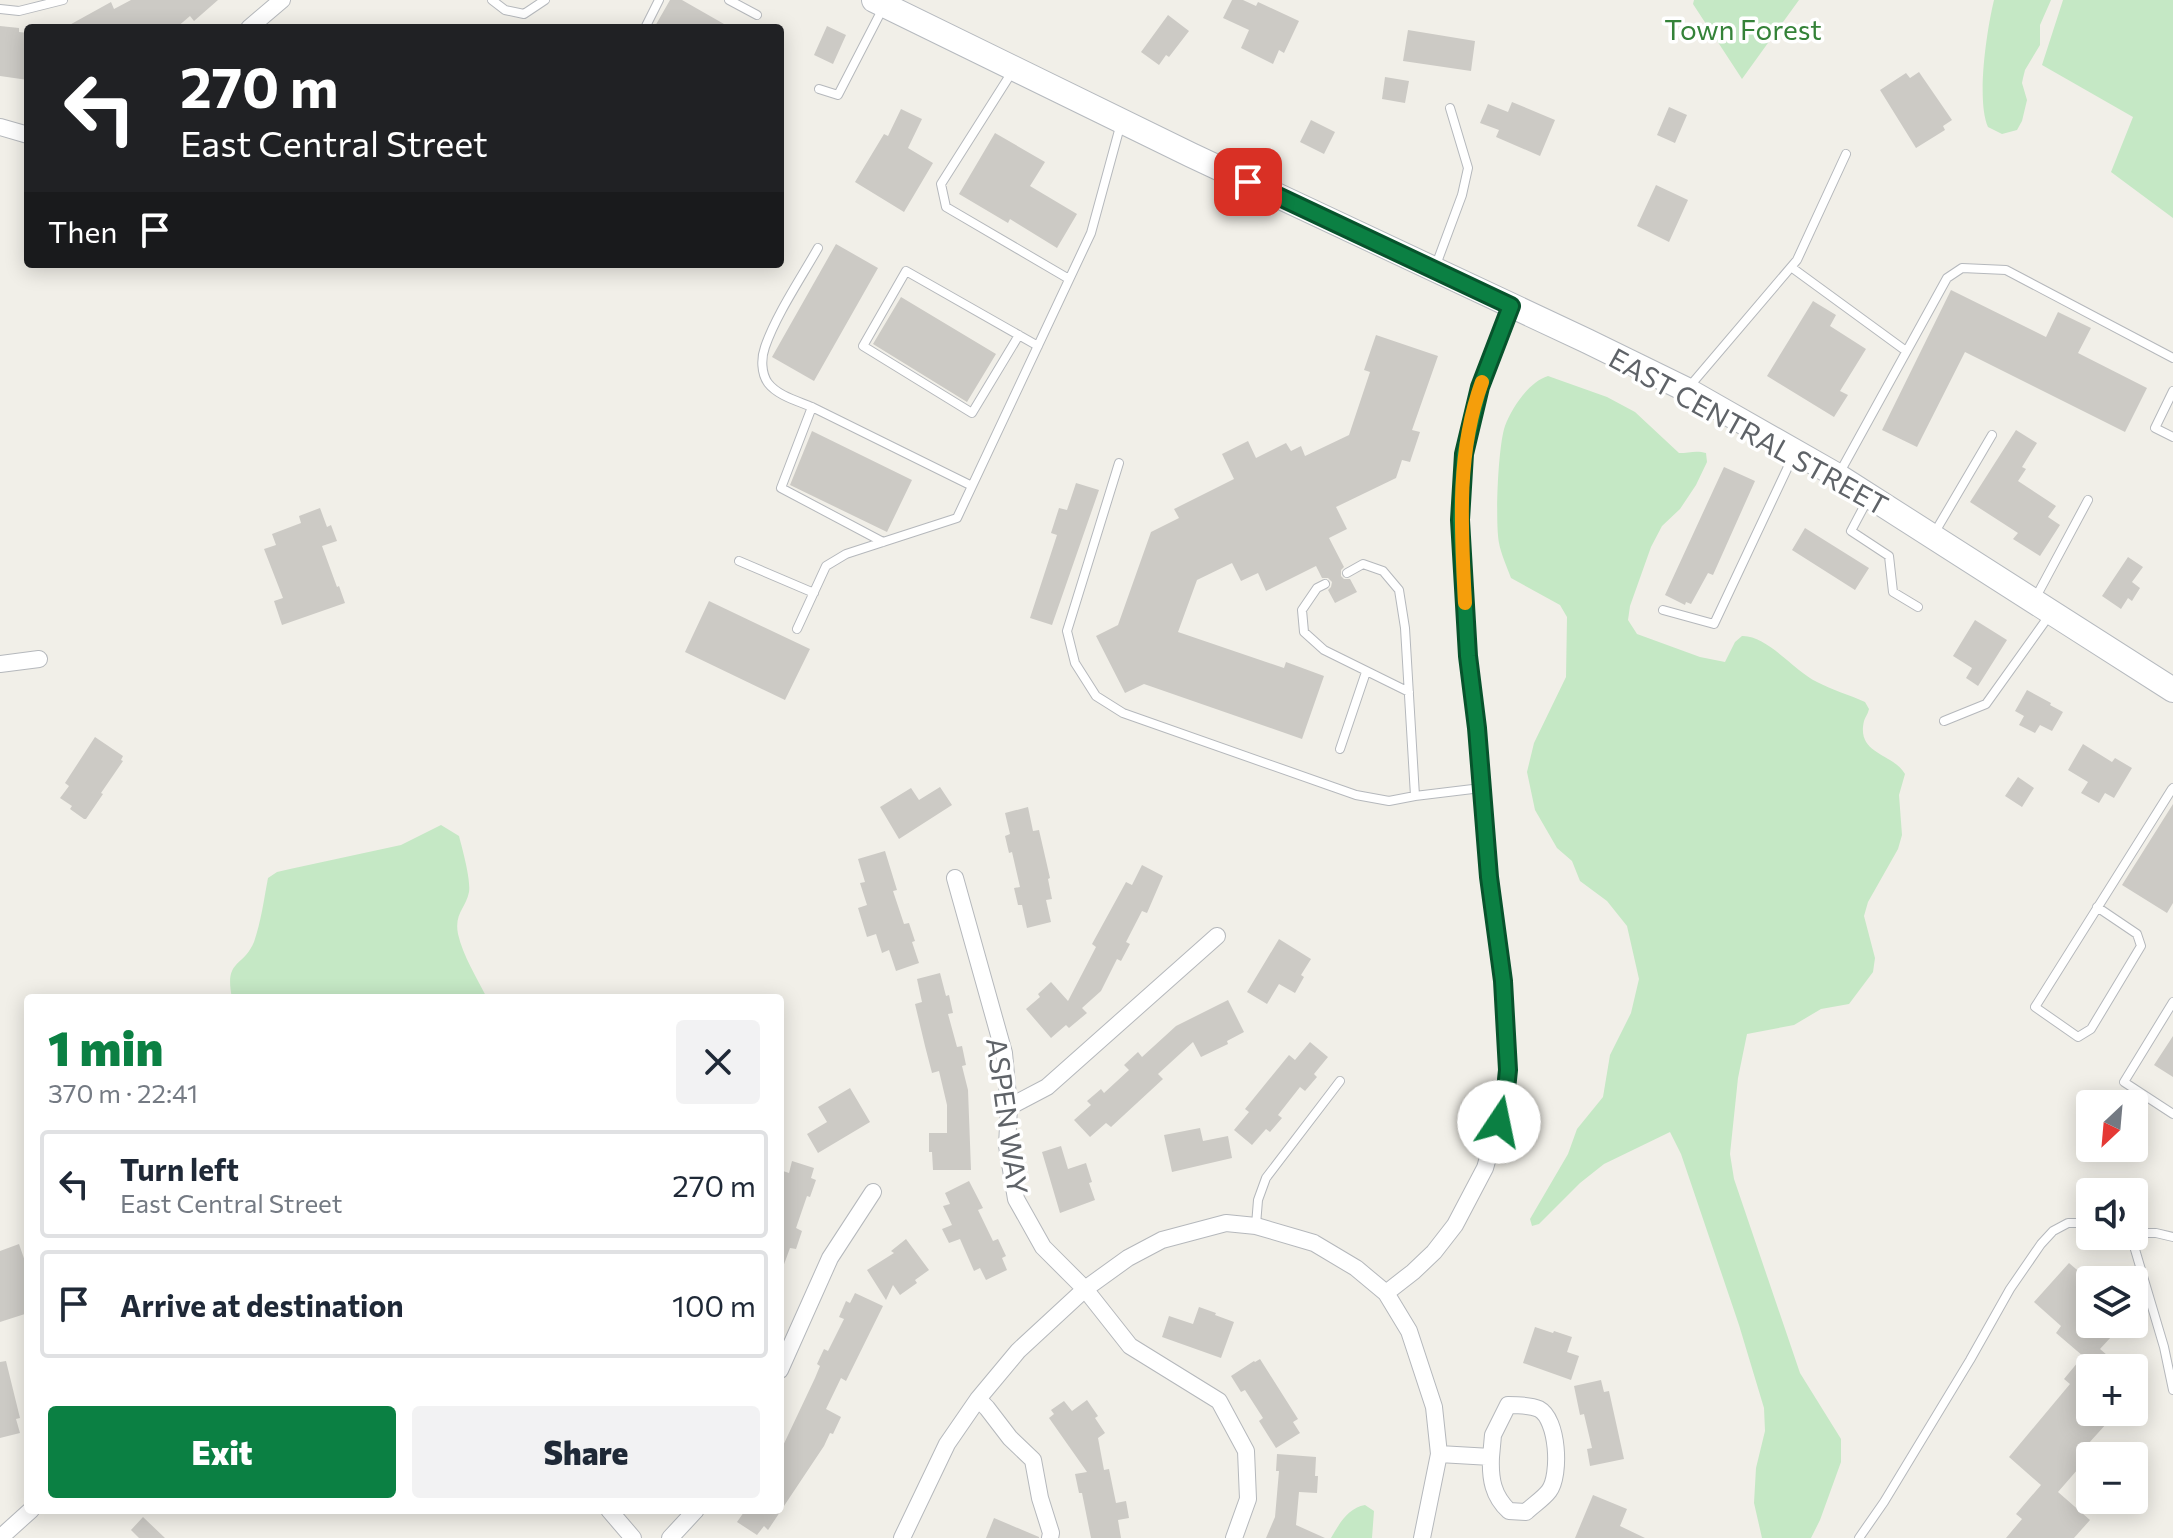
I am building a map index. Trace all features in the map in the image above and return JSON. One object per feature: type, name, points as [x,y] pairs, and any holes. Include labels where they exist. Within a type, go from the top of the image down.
[{"type":"main road","name":"EAST CENTRAL STREET","points":[[879,3],[1687,390],[1838,476],[2173,690]]},
{"type":"street","points":[[254,24],[282,0]]},
{"type":"street","points":[[0,127],[24,134]]},
{"type":"street","points":[[1386,1293],[1434,1252],[1455,1225],[1485,1168],[1505,1099],[1508,1070],[1503,981],[1489,877],[1468,656],[1461,535],[1464,454],[1480,387],[1511,306]]},
{"type":"street","points":[[0,664],[39,659]]},
{"type":"street","name":"ASPEN WAY","points":[[955,878],[1004,1053],[1009,1107],[1007,1146],[1016,1199],[1043,1247],[1085,1289],[1130,1346],[1219,1401],[1246,1451],[1248,1499],[1234,1538]]},
{"type":"street","points":[[1009,1107],[1047,1087],[1217,936]]},
{"type":"street","points":[[784,1361],[824,1269],[873,1192]]},
{"type":"street","points":[[902,1538],[947,1444],[978,1399],[1018,1351],[1085,1289],[1128,1258],[1162,1240],[1226,1223],[1256,1226],[1314,1243],[1356,1268],[1386,1293],[1409,1331],[1434,1407],[1439,1454],[1422,1538]]},
{"type":"street","points":[[978,1399],[1033,1460],[1050,1538]]},
{"type":"street","points":[[1508,1405],[1523,1405],[1539,1410],[1547,1417],[1554,1432],[1555,1474],[1550,1490],[1526,1512],[1509,1511],[1501,1504],[1490,1475],[1491,1457],[1493,1435],[1508,1405]]},
{"type":"street","points":[[1439,1454],[1491,1457]]},
{"type":"street","points":[[0,1538],[27,1514]]},
{"type":"street","points":[[612,1514],[633,1538]]},
{"type":"street","points":[[670,1538],[692,1514]]},
{"type":"lane","points":[[0,9],[19,11],[63,0]]},
{"type":"lane","points":[[492,0],[505,10],[524,14],[545,0]]},
{"type":"lane","points":[[647,24],[659,0]]},
{"type":"lane","points":[[729,0],[757,15]]},
{"type":"lane","points":[[819,89],[838,95],[879,3]]},
{"type":"lane","points":[[1014,69],[941,184],[946,207],[1069,279]]},
{"type":"lane","points":[[1435,270],[1462,195],[1468,168],[1450,108]]},
{"type":"lane","points":[[797,629],[826,566],[846,554],[957,518],[1091,233],[1122,122]]},
{"type":"lane","points":[[1687,390],[1797,260],[1846,154]]},
{"type":"lane","points":[[818,248],[764,349],[762,366],[768,383],[783,395],[972,486]]},
{"type":"lane","points":[[1791,267],[1906,351]]},
{"type":"lane","points":[[1838,476],[1947,278],[1962,268],[2006,270],[2173,358]]},
{"type":"lane","points":[[1019,335],[972,413],[863,346],[906,271],[1019,335],[1038,346]]},
{"type":"lane","points":[[2173,391],[2155,428],[2173,437]]},
{"type":"lane","points":[[812,407],[781,488],[883,542]]},
{"type":"lane","points":[[1932,537],[1992,435]]},
{"type":"lane","points":[[1663,610],[1714,624],[1795,452]]},
{"type":"lane","points":[[1119,463],[1067,631],[1075,663],[1096,696],[1123,713],[1356,795],[1389,801],[1482,788]]},
{"type":"lane","points":[[1869,496],[1851,531],[1889,556],[1893,592],[1918,607]]},
{"type":"lane","points":[[1944,721],[1986,704],[2042,607],[2088,500]]},
{"type":"lane","points":[[739,561],[814,593]]},
{"type":"lane","points":[[1347,573],[1363,564],[1383,571],[1399,590],[1405,628],[1415,796]]},
{"type":"lane","points":[[1325,584],[1317,588],[1302,610],[1304,632],[1324,650],[1409,692]]},
{"type":"lane","points":[[1340,749],[1366,672]]},
{"type":"lane","points":[[2097,907],[2137,934],[2141,946],[2091,1029],[2078,1037],[2035,1007],[2097,907],[2173,788]]},
{"type":"lane","points":[[2173,1002],[2124,1082],[2173,1114]]},
{"type":"lane","points":[[1256,1226],[1258,1200],[1266,1178],[1340,1081]]},
{"type":"lane","points":[[1859,1538],[1884,1502],[2010,1289],[2041,1244],[2053,1231],[2068,1223],[2076,1223]]},
{"type":"lane","points":[[2148,1233],[2173,1237]]},
{"type":"lane","points":[[2137,1250],[2173,1390]]},
{"type":"green space","name":"Town Forest","points":[[1694,0],[1799,0],[1742,79],[1693,4]]},
{"type":"green space","points":[[1994,0],[2051,0],[2040,25],[2040,45],[2023,78],[2027,100],[2022,121],[2017,130],[2002,134],[1988,127],[1983,100],[1986,46]]},
{"type":"green space","points":[[2063,0],[2173,0],[2173,218],[2111,172],[2133,117],[2042,65]]},
{"type":"green space","points":[[1548,376],[1607,397],[1635,412],[1679,453],[1706,453],[1707,462],[1696,485],[1680,509],[1662,526],[1651,547],[1630,606],[1628,620],[1637,634],[1700,657],[1725,662],[1735,642],[1742,636],[1761,641],[1808,677],[1865,702],[1869,709],[1864,721],[1865,741],[1905,774],[1899,795],[1902,835],[1898,849],[1868,902],[1864,916],[1875,958],[1873,972],[1849,1004],[1821,1009],[1794,1025],[1747,1034],[1738,1078],[1730,1154],[1734,1179],[1800,1373],[1841,1439],[1841,1462],[1811,1538],[1762,1538],[1754,1503],[1756,1468],[1765,1431],[1764,1408],[1681,1154],[1670,1132],[1604,1164],[1539,1224],[1532,1226],[1530,1219],[1568,1154],[1577,1129],[1603,1097],[1610,1055],[1631,1013],[1639,979],[1627,926],[1607,901],[1580,881],[1572,861],[1557,848],[1535,810],[1527,772],[1534,743],[1566,677],[1567,617],[1560,605],[1511,578],[1499,543],[1498,484],[1508,419],[1528,389]]},
{"type":"green space","points":[[441,825],[459,836],[469,892],[458,921],[458,934],[485,994],[231,994],[233,970],[254,942],[268,878],[277,872],[401,845]]},
{"type":"green space","points":[[1365,1505],[1374,1511],[1372,1538],[1331,1538],[1349,1513]]},
{"type":"building","points":[[131,0],[218,0],[194,21],[190,16],[181,24],[71,24],[111,2],[114,9]]},
{"type":"building","points":[[670,0],[682,0],[724,24],[656,24]]},
{"type":"building","points":[[1232,0],[1243,0],[1256,6],[1258,2],[1299,21],[1284,53],[1279,50],[1273,64],[1241,48],[1249,30],[1223,18]]},
{"type":"building","points":[[1168,15],[1189,31],[1159,65],[1141,52]]},
{"type":"building","points":[[0,26],[19,28],[19,32],[24,33],[24,79],[0,76]]},
{"type":"building","points":[[827,26],[846,35],[833,64],[814,55]]},
{"type":"building","points":[[1408,30],[1475,41],[1471,71],[1403,61]]},
{"type":"building","points":[[1919,72],[1952,120],[1943,126],[1945,130],[1916,148],[1880,90],[1906,73],[1910,78]]},
{"type":"building","points":[[1385,77],[1409,81],[1405,103],[1382,99]]},
{"type":"building","points":[[1512,102],[1555,120],[1540,156],[1496,137],[1499,130],[1480,123],[1488,104],[1508,112]]},
{"type":"building","points":[[1669,107],[1687,115],[1675,143],[1657,135]]},
{"type":"building","points":[[901,109],[922,119],[908,148],[933,163],[904,212],[855,182],[884,134],[888,136]]},
{"type":"building","points":[[1311,120],[1335,132],[1324,154],[1300,142]]},
{"type":"building","points":[[995,133],[1045,162],[1030,186],[1077,214],[1057,248],[1010,219],[1008,223],[959,194]]},
{"type":"building","points":[[1656,185],[1688,200],[1669,242],[1637,226]]},
{"type":"building","points":[[836,244],[878,268],[814,381],[772,357]]},
{"type":"building","points":[[1951,290],[2046,337],[2058,312],[2091,328],[2078,353],[2147,388],[2125,432],[1965,352],[1917,447],[1882,430]]},
{"type":"building","points":[[901,297],[996,354],[967,402],[873,344]]},
{"type":"building","points":[[1813,301],[1836,315],[1830,326],[1866,349],[1840,391],[1848,395],[1834,417],[1767,376]]},
{"type":"building","points":[[1376,335],[1438,356],[1412,430],[1420,432],[1410,462],[1402,460],[1396,478],[1336,507],[1347,529],[1329,538],[1344,567],[1341,576],[1350,579],[1357,592],[1335,603],[1328,590],[1332,582],[1322,578],[1316,566],[1266,591],[1258,573],[1241,581],[1232,563],[1197,580],[1178,632],[1284,668],[1286,662],[1324,676],[1302,739],[1144,684],[1125,693],[1096,636],[1118,625],[1151,532],[1179,518],[1174,509],[1234,479],[1222,454],[1248,441],[1256,458],[1286,443],[1291,451],[1301,446],[1305,456],[1349,435],[1370,372],[1364,370]]},
{"type":"building","points":[[2016,430],[2037,443],[2022,467],[2026,469],[2018,481],[2056,506],[2048,517],[2060,525],[2040,556],[2013,539],[2018,533],[1970,502]]},
{"type":"building","points":[[812,431],[912,480],[887,532],[790,485]]},
{"type":"building","points":[[1724,467],[1755,481],[1713,575],[1708,573],[1691,604],[1686,602],[1685,605],[1665,595]]},
{"type":"building","points":[[1076,483],[1099,490],[1052,625],[1030,618],[1057,535],[1051,533],[1059,508],[1067,510]]},
{"type":"building","points":[[320,508],[327,527],[331,525],[337,541],[322,546],[345,603],[282,625],[274,601],[283,598],[264,549],[276,545],[272,534],[301,523],[299,516]]},
{"type":"building","points":[[1805,528],[1869,568],[1855,590],[1792,550]]},
{"type":"building","points":[[2128,557],[2143,567],[2132,582],[2140,588],[2132,601],[2128,598],[2121,609],[2102,596]]},
{"type":"building","points":[[709,601],[810,649],[785,700],[685,652]]},
{"type":"building","points":[[1975,620],[2007,640],[1978,686],[1966,678],[1972,668],[1953,656]]},
{"type":"building","points":[[2027,690],[2063,712],[2052,731],[2040,725],[2035,733],[2019,725],[2024,716],[2015,711]]},
{"type":"building","points":[[95,737],[123,756],[123,761],[84,819],[60,798],[69,786],[65,783]]},
{"type":"building","points":[[2083,744],[2112,762],[2115,758],[2132,768],[2114,798],[2105,793],[2099,803],[2081,793],[2088,782],[2068,770]]},
{"type":"building","points":[[2018,777],[2034,788],[2022,807],[2005,796]]},
{"type":"building","points":[[940,787],[952,805],[899,839],[880,807],[911,788],[919,800]]},
{"type":"building","points":[[2173,804],[2173,903],[2167,913],[2122,885]]},
{"type":"building","points":[[1028,807],[1033,831],[1039,830],[1052,899],[1046,900],[1051,922],[1027,928],[1014,888],[1020,887],[1005,836],[1010,834],[1005,813]]},
{"type":"building","points":[[885,851],[897,890],[893,891],[904,924],[909,923],[919,963],[896,971],[889,950],[882,953],[876,934],[867,937],[858,908],[867,905],[860,883],[865,882],[858,859]]},
{"type":"building","points":[[1142,865],[1163,876],[1147,913],[1142,911],[1126,942],[1130,944],[1121,961],[1117,959],[1101,991],[1082,1008],[1087,1013],[1051,1038],[1026,1009],[1051,982],[1068,1001],[1096,947],[1092,944],[1126,882],[1132,885]]},
{"type":"building","points":[[1279,939],[1311,959],[1295,993],[1279,984],[1267,1004],[1247,992]]},
{"type":"building","points":[[940,973],[946,996],[949,995],[953,1013],[948,1014],[957,1047],[962,1046],[966,1065],[962,1066],[968,1090],[971,1170],[933,1170],[932,1152],[929,1152],[929,1133],[947,1133],[947,1105],[939,1071],[932,1073],[915,1004],[922,1002],[917,979]]},
{"type":"building","points":[[1228,1000],[1244,1032],[1201,1057],[1193,1042],[1158,1074],[1163,1079],[1111,1127],[1106,1123],[1090,1137],[1074,1120],[1091,1105],[1087,1101],[1101,1089],[1104,1093],[1129,1070],[1124,1065],[1138,1052],[1142,1057],[1176,1026]]},
{"type":"building","points":[[2173,1036],[2173,1077],[2154,1065]]},
{"type":"building","points":[[1310,1042],[1328,1057],[1314,1074],[1317,1077],[1305,1091],[1300,1087],[1278,1115],[1282,1118],[1270,1132],[1266,1129],[1252,1145],[1234,1130],[1249,1112],[1245,1109],[1289,1055],[1295,1060]]},
{"type":"building","points":[[850,1088],[870,1122],[818,1153],[807,1134],[827,1122],[818,1107]]},
{"type":"building","points":[[1200,1128],[1203,1141],[1228,1136],[1232,1158],[1172,1172],[1164,1135]]},
{"type":"building","points":[[1061,1146],[1068,1169],[1086,1163],[1095,1200],[1060,1213],[1042,1152]]},
{"type":"building","points":[[792,1161],[814,1168],[811,1178],[816,1180],[796,1228],[802,1231],[796,1249],[790,1248],[784,1264],[784,1171],[789,1173]]},
{"type":"building","points":[[969,1181],[983,1208],[978,1210],[993,1241],[998,1239],[1006,1256],[1002,1258],[1007,1270],[986,1280],[980,1268],[974,1271],[960,1239],[949,1243],[942,1229],[952,1225],[943,1206],[950,1204],[945,1193]]},
{"type":"building","points":[[906,1239],[929,1270],[900,1295],[893,1285],[886,1300],[867,1270],[894,1253],[891,1251]]},
{"type":"building","points":[[19,1244],[24,1258],[24,1314],[0,1322],[0,1251]]},
{"type":"building","points":[[2069,1263],[2076,1269],[2076,1338],[2110,1338],[2100,1349],[2106,1354],[2081,1354],[2056,1333],[2061,1326],[2034,1302]]},
{"type":"building","points":[[855,1293],[883,1306],[846,1381],[841,1378],[826,1409],[841,1417],[833,1434],[830,1433],[784,1506],[784,1444],[815,1378],[824,1349],[828,1351],[844,1319],[839,1317],[846,1301],[850,1303]]},
{"type":"building","points":[[1199,1307],[1234,1322],[1221,1358],[1162,1337],[1169,1316],[1193,1324]]},
{"type":"building","points":[[1535,1327],[1572,1337],[1567,1352],[1579,1356],[1571,1380],[1523,1363]]},
{"type":"building","points":[[1260,1359],[1298,1419],[1293,1422],[1300,1433],[1276,1448],[1259,1421],[1263,1418],[1245,1390],[1241,1392],[1231,1376]]},
{"type":"building","points":[[6,1361],[20,1418],[16,1419],[20,1433],[0,1438],[0,1362]]},
{"type":"building","points":[[2076,1364],[2076,1426],[2104,1426],[2090,1442],[2076,1442],[2076,1471],[2058,1492],[2076,1508],[2076,1514],[2083,1514],[2090,1520],[2074,1538],[2006,1538],[2022,1519],[2016,1514],[2041,1485],[2009,1457],[2070,1384],[2064,1379]]},
{"type":"building","points":[[1601,1380],[1604,1392],[1609,1391],[1624,1459],[1590,1466],[1587,1449],[1592,1448],[1574,1386]]},
{"type":"building","points":[[1087,1400],[1105,1433],[1098,1438],[1104,1470],[1109,1469],[1116,1503],[1126,1501],[1129,1518],[1118,1520],[1121,1538],[1091,1538],[1075,1474],[1087,1472],[1049,1418],[1054,1414],[1051,1410],[1064,1401],[1072,1411]]},
{"type":"building","points":[[1277,1454],[1316,1457],[1317,1493],[1299,1492],[1296,1525],[1325,1538],[1266,1538],[1275,1517],[1279,1471],[1276,1471]]},
{"type":"building","points":[[1593,1495],[1627,1509],[1620,1526],[1645,1538],[1575,1538]]},
{"type":"building","points":[[743,1514],[779,1514],[768,1530],[764,1526],[757,1535],[737,1522]]},
{"type":"building","points":[[143,1517],[165,1538],[139,1538],[131,1530]]},
{"type":"building","points":[[994,1518],[1039,1537],[1039,1538],[986,1538]]},
{"type":"slow traffic","points":[[1465,603],[1460,520],[1464,454],[1482,382]]},
{"type":"route","points":[[1248,182],[1511,306],[1480,387],[1464,454],[1460,520],[1468,656],[1489,877],[1503,981],[1508,1070],[1499,1122]]}]
